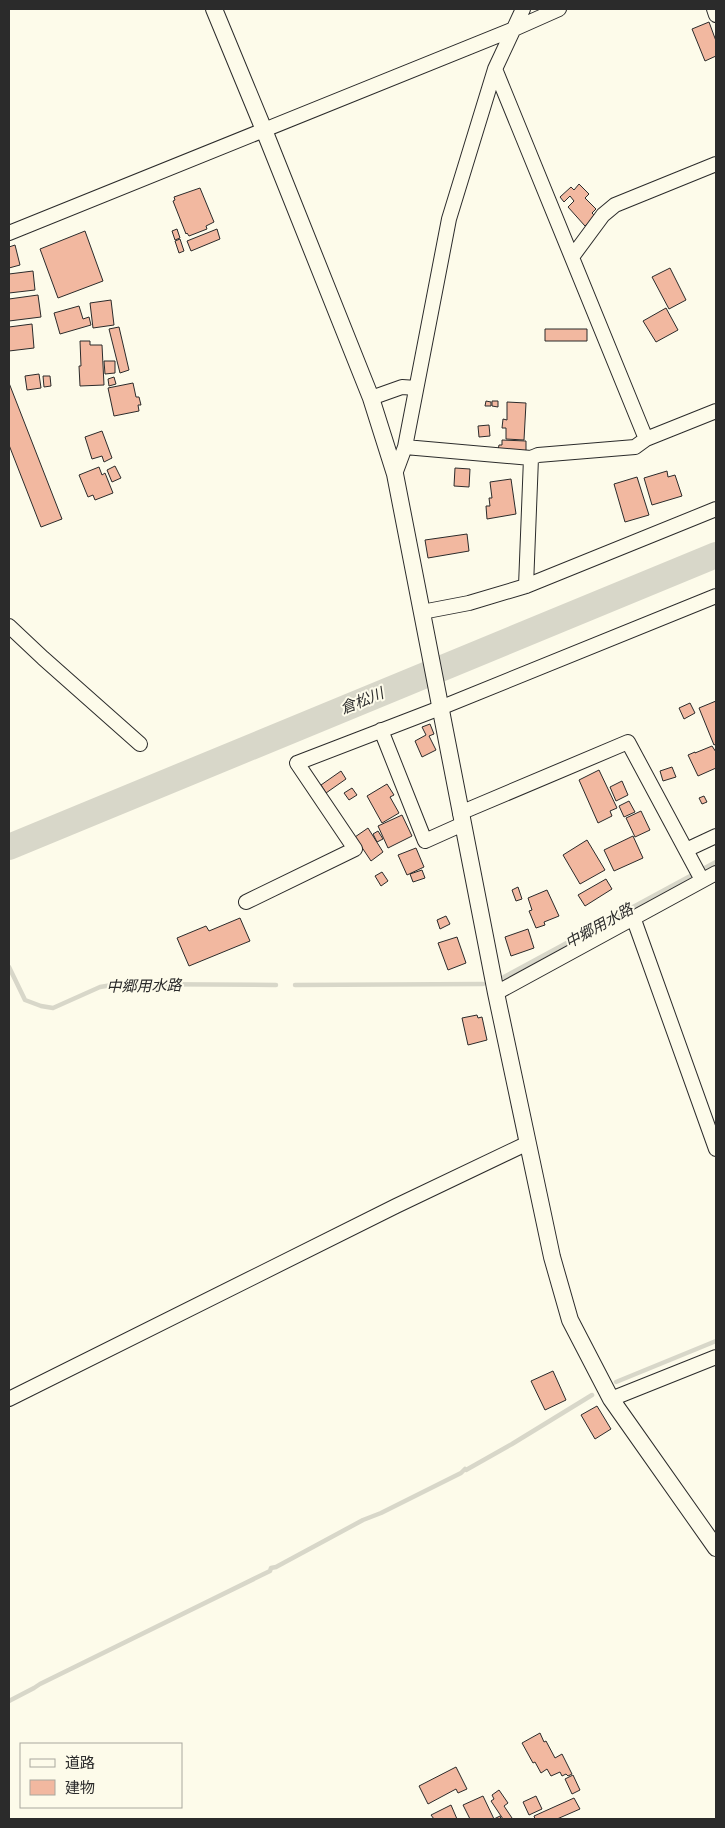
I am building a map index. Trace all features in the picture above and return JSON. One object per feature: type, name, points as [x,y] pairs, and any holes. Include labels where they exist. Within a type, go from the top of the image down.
[{"type":"street","points":[[214,9],[371,398],[395,474],[496,993],[552,1257],[570,1320],[611,1399],[716,1548]]},
{"type":"street","points":[[395,474],[405,447],[449,219],[495,69],[523,9]]},
{"type":"street","points":[[9,233],[514,29],[559,9]]},
{"type":"street","points":[[714,9],[716,15]]},
{"type":"street","points":[[495,69],[646,439]]},
{"type":"street","points":[[572,257],[603,215],[614,205],[716,164]]},
{"type":"street","points":[[371,398],[402,386],[416,388]]},
{"type":"street","points":[[405,447],[531,458],[538,455],[635,448],[646,439],[716,411]]},
{"type":"street","points":[[526,586],[531,458]]},
{"type":"street","points":[[422,612],[469,603],[526,586],[716,509]]},
{"type":"street","points":[[246,902],[355,849],[297,763],[715,600]]},
{"type":"street","points":[[9,626],[140,744]]},
{"type":"street","points":[[381,730],[425,841],[462,818],[628,742],[702,880]]},
{"type":"street","points":[[686,850],[716,836]]},
{"type":"street","points":[[496,993],[716,873]]},
{"type":"street","points":[[633,917],[716,1149]]},
{"type":"street","points":[[9,1399],[396,1206],[528,1143]]},
{"type":"street","points":[[611,1399],[716,1357]]},
{"type":"building","points":[[709,22],[716,41],[716,56],[705,61],[692,29]]},
{"type":"building","points":[[579,184],[589,194],[585,198],[596,209],[592,213],[595,216],[585,226],[568,207],[574,201],[570,196],[564,202],[560,197],[571,187],[574,190]]},
{"type":"building","points":[[200,188],[214,222],[206,226],[207,229],[189,236],[186,234],[173,201],[175,200],[174,197]]},
{"type":"building","points":[[177,229],[180,238],[175,240],[172,231]]},
{"type":"building","points":[[217,229],[220,239],[191,251],[187,241]]},
{"type":"building","points":[[85,231],[103,281],[58,298],[40,249]]},
{"type":"building","points":[[180,239],[184,251],[179,253],[175,241]]},
{"type":"building","points":[[15,245],[20,265],[9,268],[9,247]]},
{"type":"building","points":[[670,268],[686,300],[669,309],[652,277]]},
{"type":"building","points":[[33,271],[35,290],[9,293],[9,274]]},
{"type":"building","points":[[38,295],[41,317],[9,321],[9,299]]},
{"type":"building","points":[[111,300],[114,325],[93,328],[90,303]]},
{"type":"building","points":[[79,306],[83,319],[89,317],[91,325],[60,334],[54,313]]},
{"type":"building","points":[[666,308],[678,330],[656,342],[643,321]]},
{"type":"building","points":[[32,324],[34,348],[9,351],[9,327]]},
{"type":"building","points":[[119,327],[129,370],[120,373],[109,329]]},
{"type":"building","points":[[545,329],[587,329],[587,341],[545,341]]},
{"type":"building","points":[[80,341],[90,341],[90,345],[102,345],[104,385],[80,386]]},
{"type":"building","points":[[104,361],[115,361],[115,373],[105,374]]},
{"type":"building","points":[[39,374],[41,388],[27,390],[25,376]]},
{"type":"building","points":[[43,376],[50,376],[51,386],[44,387]]},
{"type":"building","points":[[114,377],[116,384],[109,386],[108,379]]},
{"type":"building","points":[[9,383],[62,519],[41,527],[9,445]]},
{"type":"building","points":[[133,383],[136,397],[139,397],[141,405],[138,405],[139,411],[114,416],[108,388]]},
{"type":"building","points":[[486,401],[491,402],[491,406],[485,406]]},
{"type":"building","points":[[492,401],[498,401],[498,407],[492,406]]},
{"type":"building","points":[[507,402],[526,403],[524,440],[506,439],[506,428],[502,428],[503,419],[507,420]]},
{"type":"building","points":[[489,425],[490,436],[479,437],[478,426]]},
{"type":"building","points":[[102,431],[112,458],[104,462],[102,456],[92,459],[85,437]]},
{"type":"building","points":[[502,440],[526,441],[526,452],[498,450],[499,445],[502,445]]},
{"type":"building","points":[[115,466],[121,478],[112,482],[107,470]]},
{"type":"building","points":[[99,467],[102,475],[105,473],[113,493],[95,500],[93,495],[88,497],[79,475]]},
{"type":"building","points":[[455,468],[470,469],[469,487],[454,486]]},
{"type":"building","points":[[667,471],[668,477],[675,475],[682,496],[652,505],[644,478]]},
{"type":"building","points":[[637,477],[649,515],[625,522],[614,484]]},
{"type":"building","points":[[511,479],[516,514],[487,519],[486,506],[490,506],[489,498],[492,498],[490,482]]},
{"type":"building","points":[[467,534],[469,551],[428,558],[425,540]]},
{"type":"building","points":[[716,701],[716,744],[714,745],[699,708]]},
{"type":"building","points":[[690,703],[695,713],[684,719],[679,708]]},
{"type":"building","points":[[430,724],[434,734],[429,736],[436,750],[422,757],[415,741],[426,735],[422,727]]},
{"type":"building","points":[[712,746],[716,752],[716,768],[698,776],[688,755]]},
{"type":"building","points":[[672,767],[676,777],[663,781],[660,771]]},
{"type":"building","points":[[599,770],[617,808],[610,811],[612,816],[598,823],[579,780]]},
{"type":"building","points":[[341,771],[346,779],[326,793],[321,785]]},
{"type":"building","points":[[622,781],[628,795],[616,801],[610,787]]},
{"type":"building","points":[[387,784],[394,795],[390,797],[399,813],[382,823],[367,796]]},
{"type":"building","points":[[352,788],[357,795],[349,800],[344,793]]},
{"type":"building","points":[[704,796],[707,802],[702,804],[699,798]]},
{"type":"building","points":[[629,801],[635,812],[624,817],[619,806]]},
{"type":"building","points":[[641,811],[650,830],[635,837],[626,818]]},
{"type":"building","points":[[402,815],[412,836],[388,848],[378,826]]},
{"type":"building","points":[[368,828],[383,852],[371,861],[355,837]]},
{"type":"building","points":[[378,831],[383,839],[377,842],[373,834]]},
{"type":"building","points":[[633,836],[643,858],[614,871],[604,850]]},
{"type":"building","points":[[587,840],[605,870],[580,884],[563,855]]},
{"type":"building","points":[[416,848],[424,867],[407,875],[398,855]]},
{"type":"building","points":[[422,870],[425,878],[413,882],[410,874]]},
{"type":"building","points":[[382,872],[388,881],[381,886],[375,876]]},
{"type":"building","points":[[606,879],[612,889],[585,906],[578,895]]},
{"type":"building","points":[[518,887],[522,899],[516,901],[512,890]]},
{"type":"building","points":[[547,890],[559,916],[544,922],[545,925],[536,928],[529,911],[532,910],[528,898]]},
{"type":"building","points":[[446,916],[450,924],[440,929],[437,920]]},
{"type":"building","points":[[240,918],[250,941],[189,966],[177,938],[206,926],[209,931]]},
{"type":"building","points":[[528,929],[534,948],[511,956],[505,937]]},
{"type":"building","points":[[457,937],[466,963],[448,970],[438,943]]},
{"type":"building","points":[[477,1015],[478,1018],[482,1017],[487,1040],[468,1045],[462,1018]]},
{"type":"building","points":[[553,1371],[566,1400],[545,1410],[531,1381]]},
{"type":"building","points":[[597,1406],[611,1429],[595,1439],[581,1415]]},
{"type":"building","points":[[540,1733],[555,1758],[562,1754],[572,1774],[562,1776],[560,1772],[551,1776],[547,1769],[541,1773],[535,1762],[533,1763],[522,1743]]},
{"type":"building","points":[[456,1767],[467,1789],[458,1793],[456,1789],[428,1804],[419,1786]]},
{"type":"building","points":[[573,1775],[580,1790],[572,1794],[565,1779]]},
{"type":"building","points":[[499,1790],[508,1803],[504,1806],[511,1819],[503,1819],[491,1801],[494,1799],[492,1795]]},
{"type":"building","points":[[483,1796],[494,1819],[470,1819],[463,1805]]},
{"type":"building","points":[[536,1796],[542,1809],[529,1815],[523,1802]]},
{"type":"building","points":[[574,1798],[580,1809],[557,1819],[535,1819],[534,1816]]},
{"type":"building","points":[[451,1805],[457,1819],[434,1819],[431,1815]]},
{"type":"waterway","name":"倉松川","points":[[9,847],[716,555]]},
{"type":"waterway","name":"中郷用水路","points":[[703,869],[716,862]]},
{"type":"waterway","name":"中郷用水路","points":[[504,977],[694,874]]},
{"type":"waterway","name":"中郷用水路","points":[[9,967],[25,1000],[53,1008],[100,987],[118,984],[276,985]]},
{"type":"waterway","name":"中郷用水路","points":[[295,985],[483,984]]},
{"type":"waterway","points":[[616,1382],[716,1341]]},
{"type":"waterway","points":[[9,1701],[270,1571],[271,1568],[363,1520],[461,1473],[592,1395]]}]
